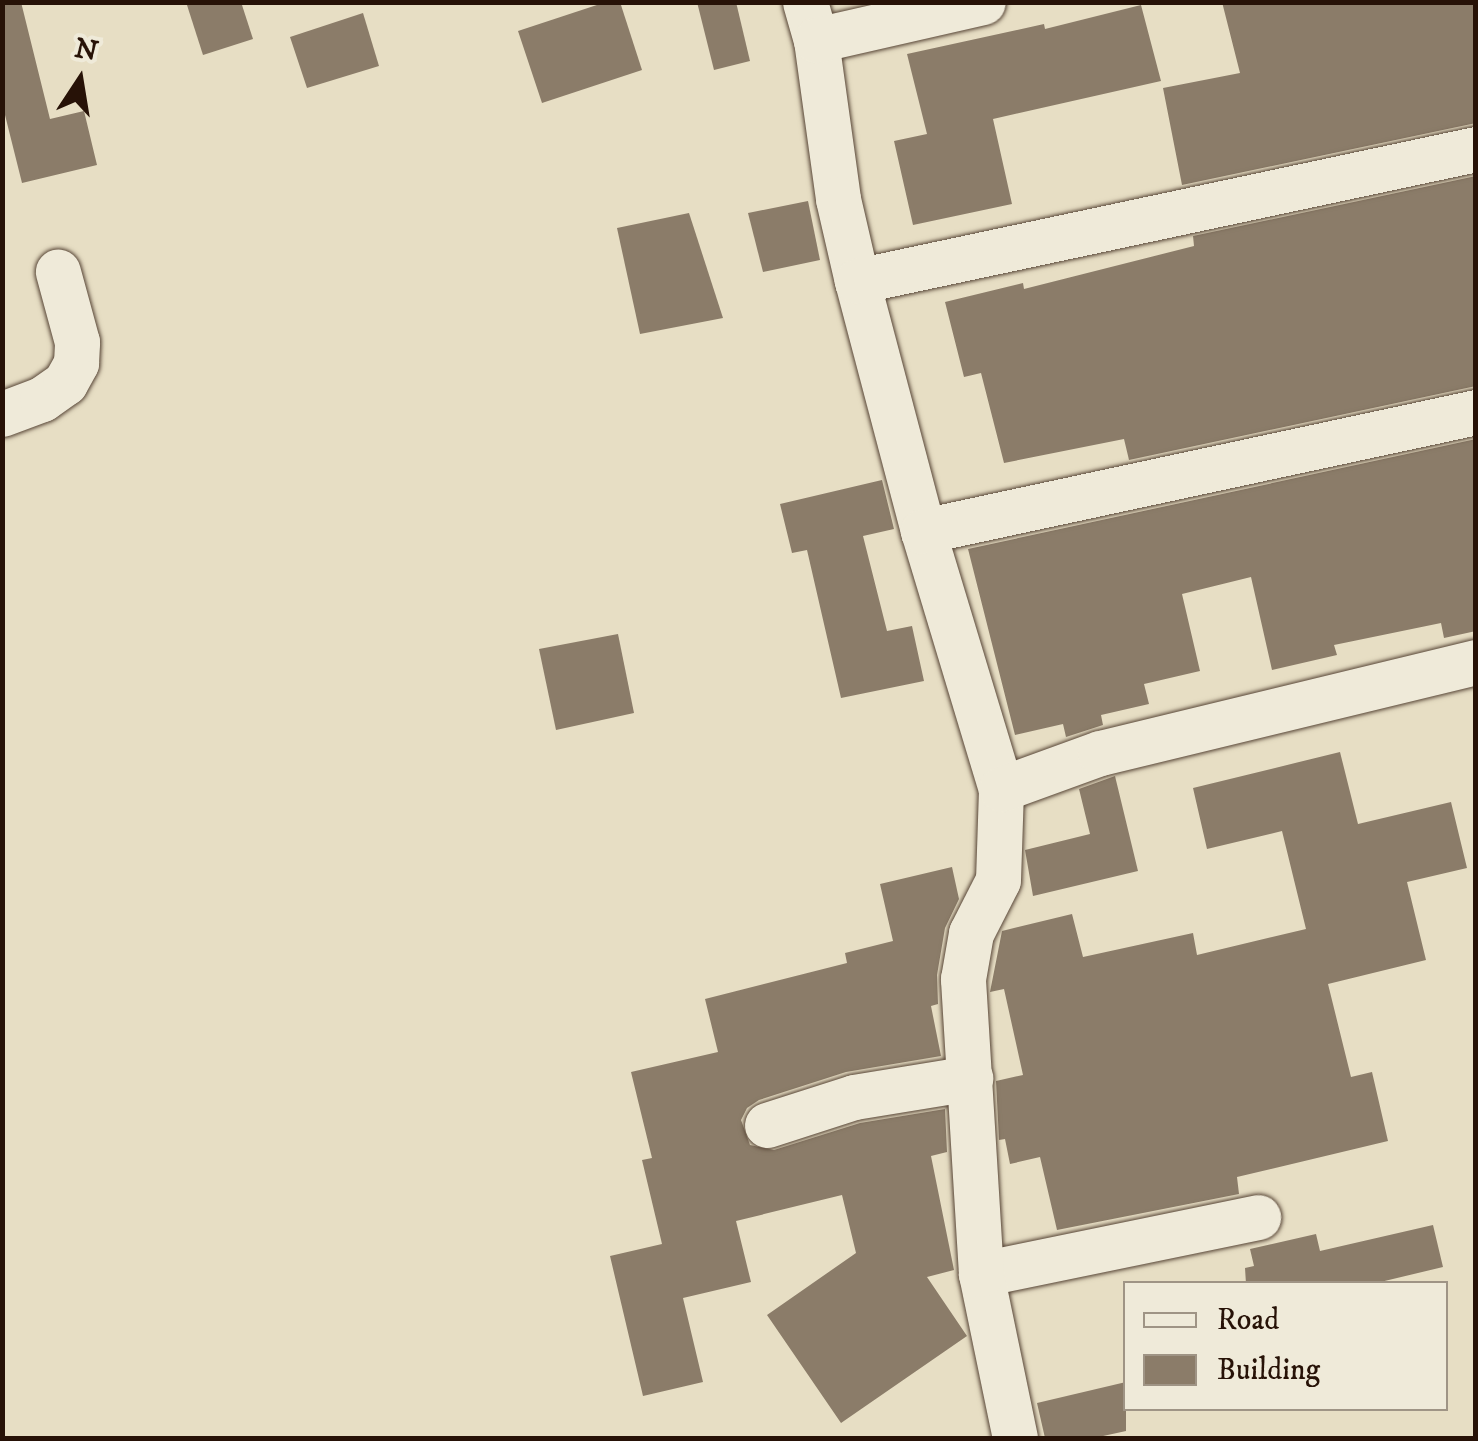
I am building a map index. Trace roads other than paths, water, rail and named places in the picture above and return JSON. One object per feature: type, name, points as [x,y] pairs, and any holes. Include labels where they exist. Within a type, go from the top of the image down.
[{"type":"street","points":[[982,2],[810,21],[838,198],[858,281],[923,531],[1000,789],[998,880],[964,956],[981,1274],[1015,1438]]},
{"type":"street","points":[[858,281],[1476,150]]},
{"type":"street","points":[[2,414],[42,399],[64,383],[76,363],[77,342],[58,272]]},
{"type":"street","points":[[923,531],[1476,412]]},
{"type":"street","points":[[1000,789],[1100,753],[1476,662]]},
{"type":"street","points":[[767,1125],[854,1097],[970,1078]]},
{"type":"street","points":[[981,1274],[1258,1217]]}]
